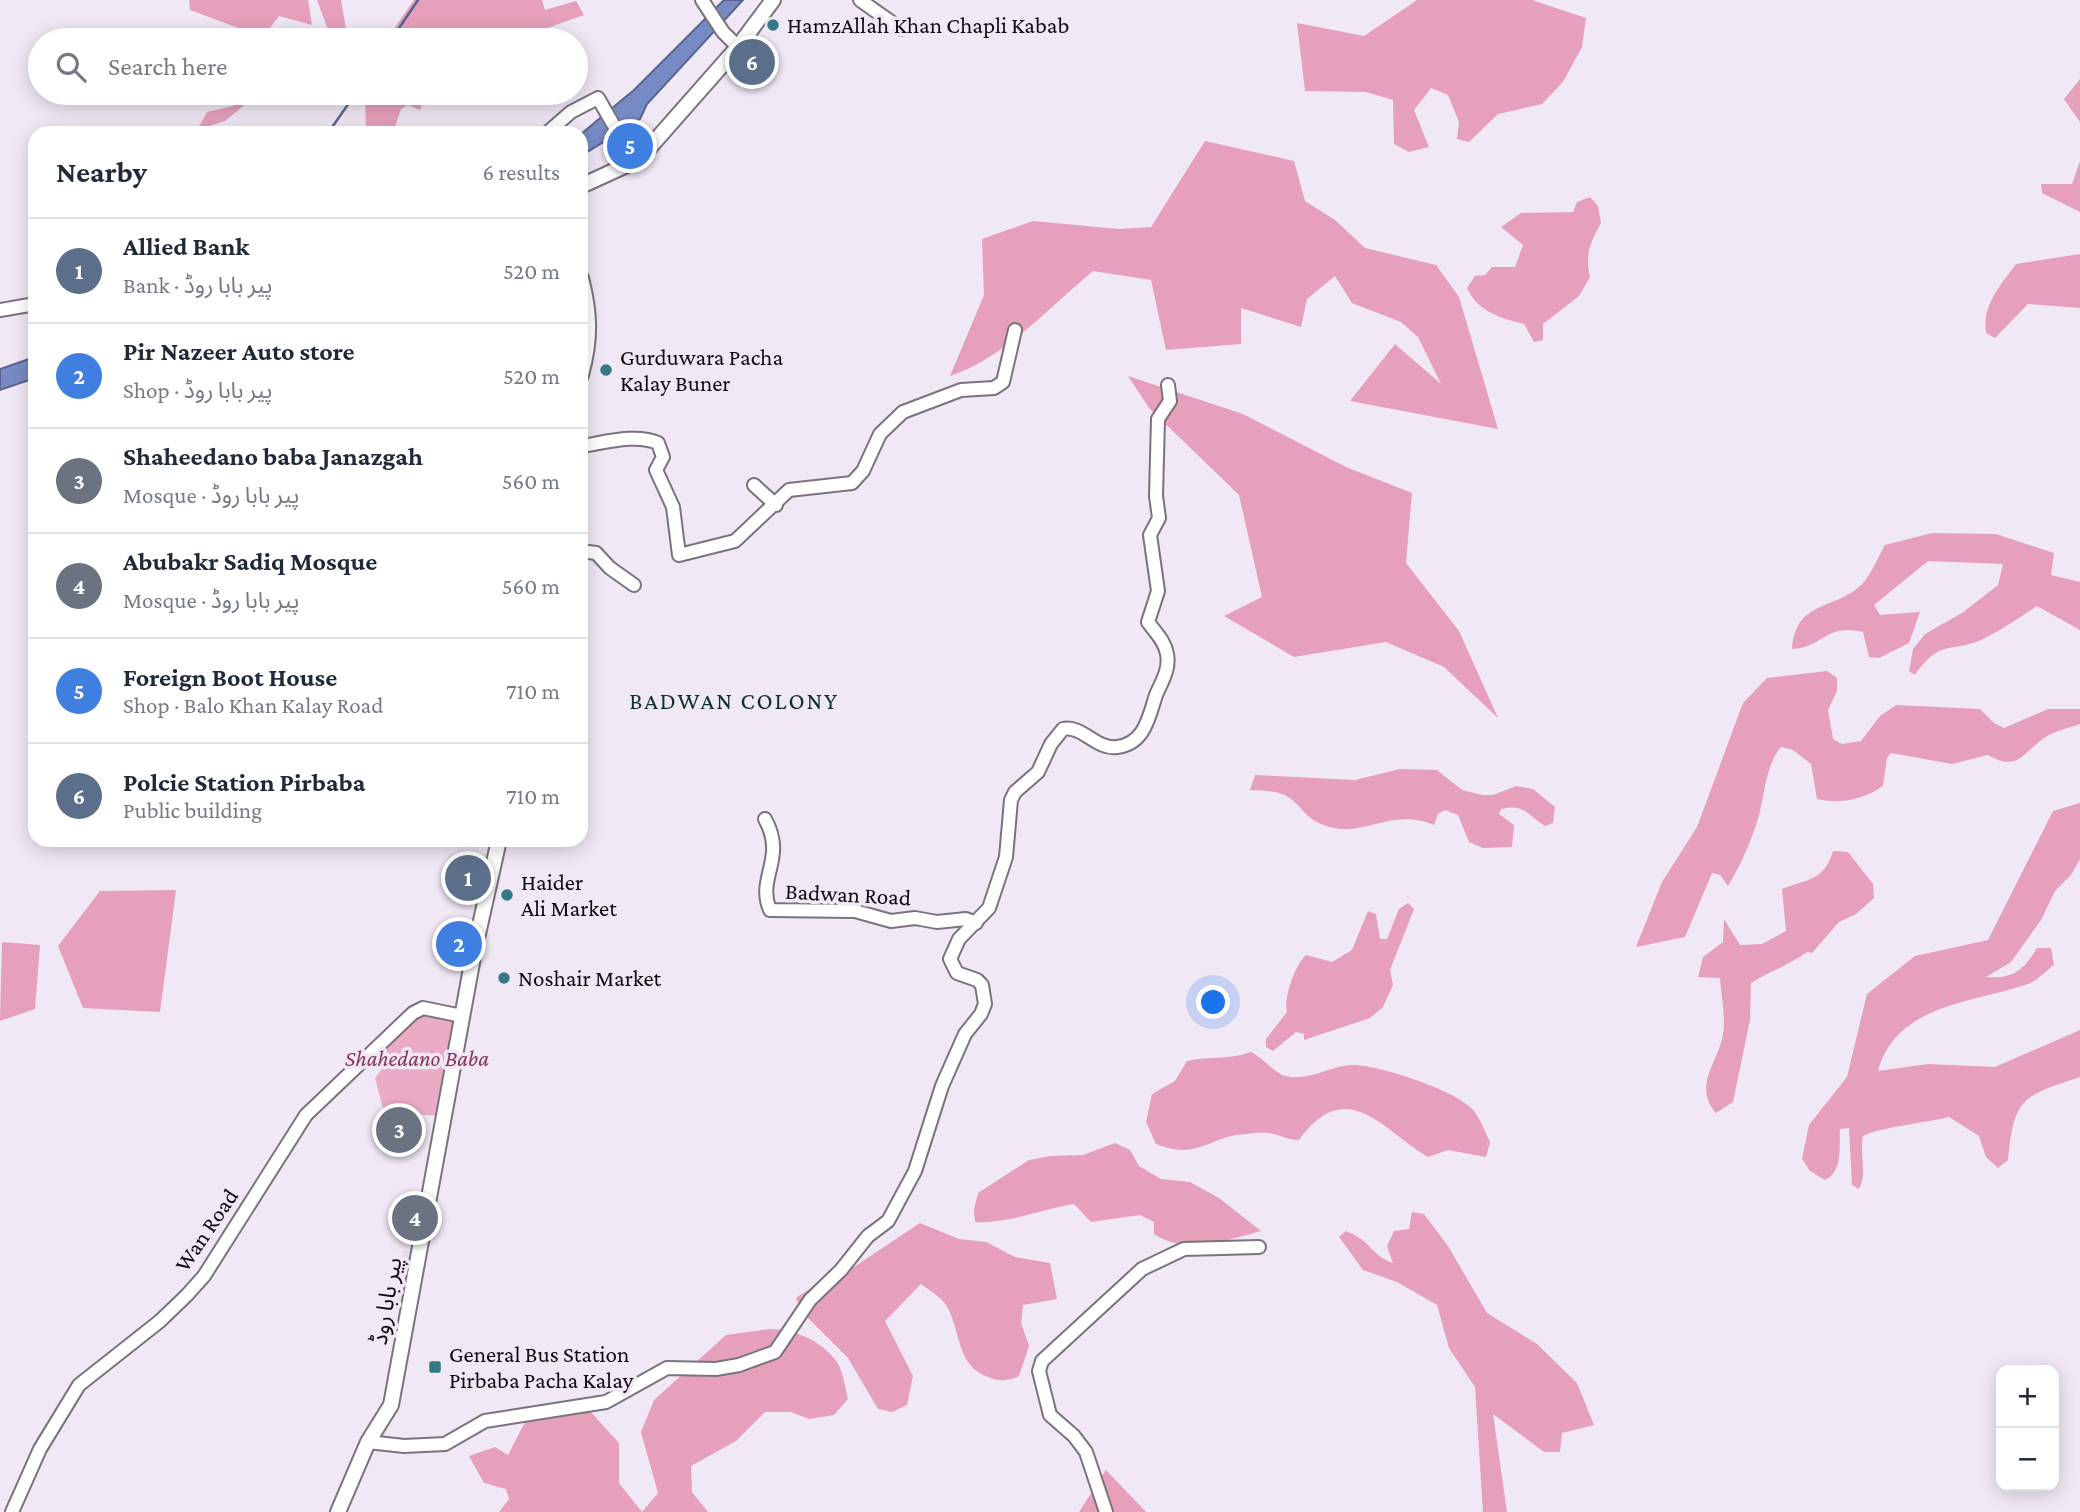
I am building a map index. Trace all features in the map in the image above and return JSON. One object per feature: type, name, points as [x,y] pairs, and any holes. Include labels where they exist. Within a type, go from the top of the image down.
[{"type":"main road","points":[[588,183],[629,164],[649,148],[738,47],[770,1]]},
{"type":"main road","points":[[588,312],[588,350]]},
{"type":"main road","name":"پیر بابا روڈ","points":[[338,1512],[368,1442],[391,1405],[462,1016],[498,847]]},
{"type":"street","points":[[860,0],[901,29]]},
{"type":"street","points":[[704,2],[723,32],[738,47]]},
{"type":"street","points":[[588,104],[598,98],[621,138],[629,164]]},
{"type":"street","points":[[555,126],[585,105]]},
{"type":"street","points":[[0,310],[28,305]]},
{"type":"street","points":[[588,444],[598,441],[648,440],[658,443],[663,457],[656,470],[673,507],[678,555],[735,541],[789,490],[852,483],[863,471],[880,434],[903,412],[961,390],[994,388],[1003,382],[1014,330]]},
{"type":"street","points":[[368,1442],[404,1446],[445,1444],[485,1421],[606,1402],[667,1368],[716,1368],[761,1358],[781,1347],[798,1315],[810,1300],[841,1270],[868,1236],[888,1221],[915,1171],[942,1086],[965,1034],[981,1014],[985,1004],[982,985],[957,974],[950,959],[959,939],[989,908],[1002,874],[1008,814],[1015,792],[1038,772],[1051,744],[1063,729],[1076,729],[1101,745],[1115,748],[1136,738],[1148,721],[1167,669],[1166,645],[1148,622],[1158,591],[1150,535],[1159,519],[1156,496],[1158,419],[1170,401],[1168,384]]},
{"type":"street","points":[[754,485],[776,505]]},
{"type":"street","points":[[588,552],[596,553],[610,568],[634,585]]},
{"type":"street","name":"Badwan Road","points":[[765,819],[773,834],[776,848],[766,893],[770,910],[855,911],[891,921],[915,918],[937,922],[966,919],[976,922]]},
{"type":"street","name":"Wan Road","points":[[12,1512],[40,1449],[79,1385],[160,1321],[204,1276],[306,1115],[413,1013],[431,1009],[462,1016]]},
{"type":"street","points":[[1106,1512],[1086,1452],[1074,1436],[1050,1415],[1039,1371],[1042,1361],[1142,1269],[1184,1249],[1259,1247]]},
{"type":"shaded area","points":[[189,0],[308,0],[312,25],[279,16],[270,28],[239,28],[190,10]]},
{"type":"shaded area","points":[[317,0],[341,0],[346,28],[327,28]]},
{"type":"shaded area","points":[[414,0],[542,0],[545,10],[576,1],[584,15],[548,28],[394,28]]},
{"type":"shaded area","points":[[1417,0],[1532,0],[1586,18],[1582,47],[1563,82],[1542,104],[1498,114],[1469,142],[1457,139],[1459,122],[1448,95],[1431,88],[1414,110],[1429,147],[1409,152],[1394,144],[1393,100],[1366,92],[1305,91],[1297,23],[1364,36]]},
{"type":"shaded area","points":[[2080,79],[2080,122],[2064,99]]},
{"type":"shaded area","points":[[244,105],[225,121],[199,126],[207,112]]},
{"type":"shaded area","points":[[365,105],[408,105],[401,109],[395,126],[366,126]]},
{"type":"shaded area","points":[[408,105],[422,105],[420,110]]},
{"type":"shaded area","points":[[1205,141],[1294,161],[1305,201],[1335,220],[1365,248],[1436,265],[1459,297],[1498,429],[1350,401],[1395,344],[1441,384],[1418,337],[1401,322],[1352,303],[1335,276],[1307,299],[1301,327],[1241,308],[1241,344],[1166,350],[1151,280],[1093,271],[1008,344],[990,357],[950,376],[984,295],[982,239],[1033,221],[1119,229],[1151,227]]},
{"type":"shaded area","points":[[2080,161],[2080,212],[2042,193],[2041,184],[2072,184]]},
{"type":"shaded area","points":[[1590,197],[1598,206],[1601,223],[1590,249],[1590,277],[1579,296],[1543,324],[1543,340],[1534,342],[1524,324],[1498,316],[1484,308],[1467,288],[1475,276],[1485,275],[1492,267],[1515,267],[1523,245],[1501,227],[1521,213],[1573,212],[1577,202]]},
{"type":"shaded area","points":[[2080,254],[2080,308],[2028,304],[1995,338],[1986,333],[1985,323],[1990,305],[1998,288],[2016,264]]},
{"type":"shaded area","points":[[1128,376],[1243,414],[1346,467],[1412,493],[1406,563],[1459,631],[1498,718],[1444,667],[1386,642],[1294,657],[1224,616],[1262,597],[1239,495],[1149,408]]},
{"type":"shaded area","points":[[1932,533],[1996,534],[2054,553],[2051,575],[2080,582],[2080,630],[2037,606],[1985,638],[1932,655],[1915,675],[1909,671],[1913,649],[1925,634],[1962,613],[1998,585],[2003,564],[1928,561],[1874,605],[1880,615],[1920,612],[1909,643],[1879,658],[1869,657],[1863,632],[1851,630],[1833,633],[1811,644],[1792,649],[1801,621],[1809,613],[1853,592],[1863,583],[1885,545]]},
{"type":"shaded area","points":[[1827,671],[1837,678],[1837,691],[1828,710],[1833,739],[1842,744],[1861,741],[1880,716],[1896,705],[1980,709],[1994,723],[2004,728],[2048,709],[2080,709],[2080,724],[2048,736],[2013,761],[2006,762],[1988,755],[1952,764],[1891,753],[1887,758],[1883,786],[1859,798],[1843,801],[1817,799],[1811,764],[1793,750],[1781,747],[1769,770],[1753,834],[1728,886],[1720,875],[1712,873],[1685,937],[1636,947],[1662,882],[1697,827],[1743,703],[1767,678]]},
{"type":"shaded area","points":[[1400,769],[1437,770],[1462,790],[1482,795],[1493,795],[1516,786],[1533,789],[1555,807],[1553,823],[1545,826],[1520,809],[1501,809],[1499,814],[1514,825],[1512,847],[1483,848],[1469,842],[1458,815],[1445,810],[1438,814],[1434,825],[1405,819],[1358,828],[1334,828],[1315,821],[1289,797],[1270,791],[1250,790],[1255,775],[1355,780]]},
{"type":"shaded area","points":[[2080,803],[2080,859],[2071,875],[2055,891],[2041,920],[2011,962],[1986,977],[2003,977],[2016,972],[2027,963],[2037,948],[2051,948],[2054,965],[2028,984],[1961,1002],[1919,1019],[1901,1032],[1887,1049],[1878,1071],[1928,1064],[1995,1067],[2080,1030],[2080,1077],[2045,1089],[2024,1102],[2014,1124],[2008,1160],[1998,1168],[1986,1157],[1979,1136],[1949,1117],[1863,1136],[1863,1176],[1859,1189],[1852,1185],[1849,1128],[1840,1129],[1839,1158],[1831,1176],[1825,1180],[1810,1171],[1802,1159],[1809,1125],[1847,1077],[1867,994],[1915,956],[1988,940],[2053,811]]},
{"type":"shaded area","points":[[1833,851],[1848,852],[1873,884],[1874,898],[1856,914],[1839,922],[1812,953],[1807,952],[1751,983],[1750,1020],[1733,1102],[1716,1113],[1706,1093],[1709,1074],[1721,1044],[1724,1013],[1720,978],[1698,977],[1703,957],[1723,942],[1724,919],[1740,945],[1762,944],[1786,931],[1782,889],[1820,874]]},
{"type":"shaded area","points":[[176,890],[160,1012],[83,1008],[58,946],[100,891]]},
{"type":"shaded area","points":[[1408,903],[1414,909],[1390,970],[1393,985],[1383,1007],[1370,1018],[1304,1040],[1304,1034],[1296,1032],[1273,1051],[1266,1047],[1266,1039],[1287,1012],[1291,982],[1306,955],[1332,962],[1352,950],[1368,911],[1376,914],[1380,939],[1387,939],[1399,909]]},
{"type":"shaded area","points":[[2,942],[40,945],[35,1009],[0,1021]]},
{"type":"shaded area","points":[[1251,1052],[1285,1076],[1303,1077],[1344,1066],[1365,1066],[1416,1080],[1450,1094],[1472,1109],[1480,1120],[1490,1142],[1486,1157],[1448,1150],[1428,1157],[1380,1122],[1349,1109],[1333,1111],[1316,1121],[1299,1140],[1260,1133],[1233,1136],[1193,1149],[1171,1149],[1156,1144],[1146,1122],[1152,1094],[1175,1081],[1187,1061]]},
{"type":"shaded area","points":[[1115,1143],[1130,1150],[1139,1166],[1161,1179],[1190,1182],[1219,1198],[1261,1231],[1206,1244],[1179,1244],[1154,1234],[1154,1222],[1140,1215],[1091,1222],[1074,1204],[1012,1219],[975,1222],[974,1209],[978,1193],[1029,1160],[1083,1155]]},
{"type":"shaded area","points":[[1412,1212],[1424,1214],[1448,1246],[1487,1313],[1537,1344],[1577,1383],[1594,1425],[1562,1433],[1560,1452],[1544,1452],[1493,1414],[1507,1512],[1483,1512],[1475,1387],[1449,1348],[1437,1305],[1397,1282],[1363,1270],[1339,1237],[1346,1231],[1355,1235],[1385,1260],[1393,1263],[1387,1246],[1394,1231],[1409,1229]]},
{"type":"shaded area","points":[[920,1223],[959,1239],[986,1242],[1015,1257],[1050,1263],[1057,1299],[1023,1305],[1021,1323],[1029,1346],[1019,1376],[1000,1380],[977,1372],[970,1364],[964,1356],[946,1305],[921,1284],[885,1321],[913,1376],[907,1405],[892,1412],[878,1409],[848,1358],[803,1313],[796,1298],[818,1283],[848,1271]]},
{"type":"shaded area","points":[[403,1250],[413,1253],[401,1308],[393,1307]]},
{"type":"shaded area","points":[[770,1329],[789,1331],[816,1342],[837,1362],[848,1399],[834,1415],[809,1419],[791,1412],[765,1412],[736,1441],[691,1466],[692,1492],[708,1512],[642,1512],[658,1493],[641,1432],[654,1400],[726,1335]]},
{"type":"shaded area","points":[[589,1410],[619,1443],[619,1483],[642,1512],[499,1512],[509,1499],[506,1489],[484,1483],[469,1456],[495,1447],[508,1455],[526,1420]]},
{"type":"shaded area","points":[[1106,1470],[1146,1512],[1079,1512]]},
{"type":"green space","name":"Shahedano Baba","points":[[413,1013],[462,1016],[443,1116],[384,1112],[375,1078],[382,1069],[368,1059]]},
{"type":"water","points":[[724,0],[743,0],[647,104],[640,119],[588,152],[588,128],[634,90]]},
{"type":"water","points":[[28,359],[28,380],[0,390],[0,369]]},
{"type":"waterway","points":[[399,28],[418,0]]},
{"type":"waterway","points":[[333,126],[348,105]]},
{"type":"place","name":"HamzAllah Khan Chapli Kabab","points":[[773,25]]},
{"type":"place","name":"Polcie Station Pirbaba","points":[[752,62]]},
{"type":"place","name":"Foreign Boot House","points":[[630,146]]},
{"type":"place","name":"Gurduwara Pacha Kalay Buner","points":[[606,370]]},
{"type":"place","name":"Allied Bank","points":[[468,878]]},
{"type":"place","name":"Haider Ali Market","points":[[507,895]]},
{"type":"place","name":"Pir Nazeer Auto store","points":[[459,944]]},
{"type":"place","name":"Noshair Market","points":[[504,978]]},
{"type":"place","name":"Shaheedano baba Janazgah","points":[[399,1130]]},
{"type":"place","name":"Abubakr Sadiq Mosque","points":[[415,1218]]},
{"type":"place","name":"General Bus Station Pirbaba Pacha Kalay","points":[[435,1367]]},
{"type":"district","name":"BADWAN COLONY","points":[[734,700]]}]
